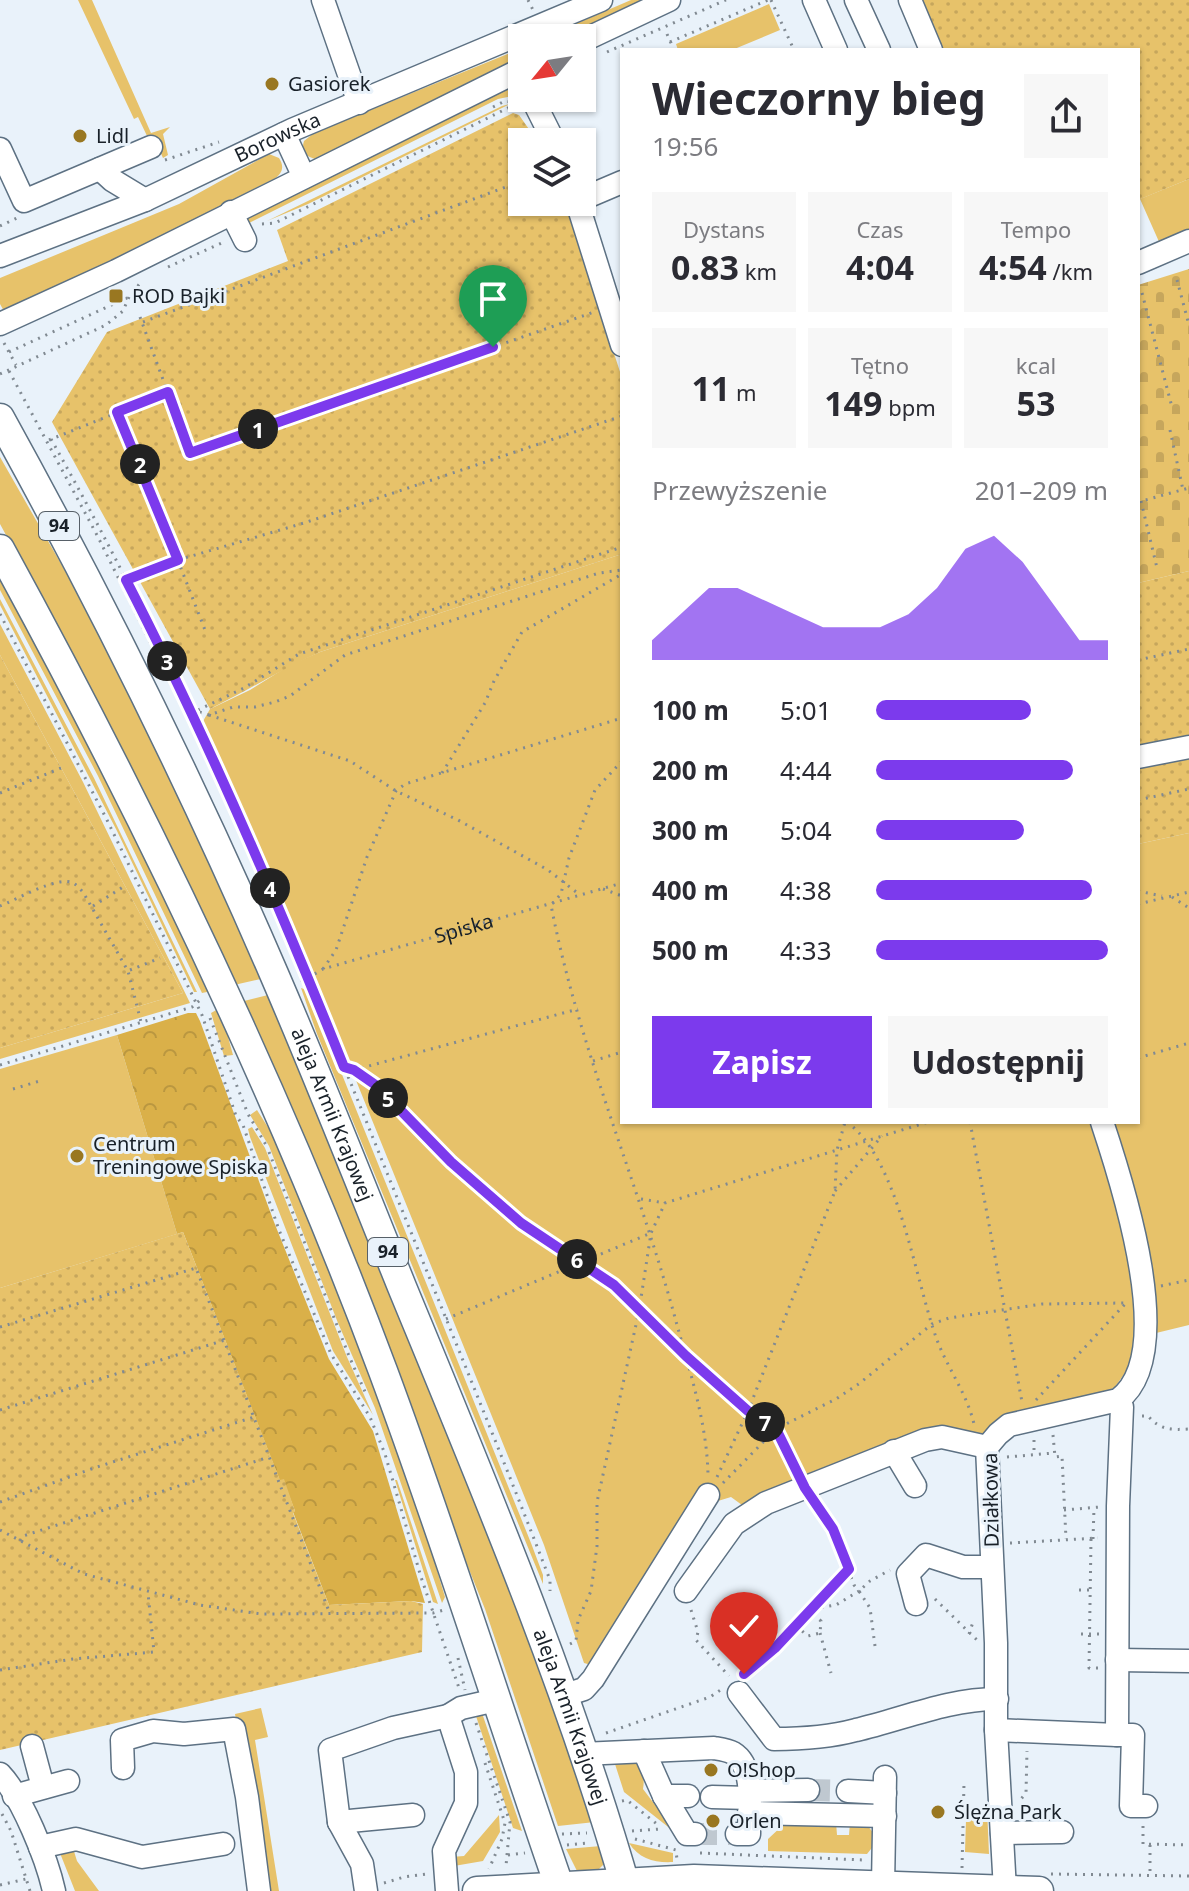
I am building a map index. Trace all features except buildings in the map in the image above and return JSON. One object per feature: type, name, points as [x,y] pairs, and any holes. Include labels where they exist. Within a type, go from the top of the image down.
[{"type":"main road","name":"aleja Armii Krajowej","points":[[0,418],[116,636],[186,779],[269,962],[473,1461],[562,1696],[591,1744],[626,1886]]},
{"type":"main road","name":"94","points":[[0,549],[139,813],[272,1096],[383,1370],[470,1706],[560,1888]]},
{"type":"main road","points":[[483,1882],[560,1888],[876,1872],[1005,1890],[1044,1882]]},
{"type":"street","points":[[323,0],[359,103]]},
{"type":"street","name":"Borowska","points":[[0,256],[145,200],[284,134],[601,0]]},
{"type":"street","points":[[596,34],[669,0]]},
{"type":"street","points":[[814,0],[835,48]]},
{"type":"street","points":[[856,0],[878,48]]},
{"type":"street","points":[[910,0],[930,48]]},
{"type":"street","points":[[0,324],[116,271],[508,79]]},
{"type":"street","points":[[284,134],[304,177]]},
{"type":"street","points":[[0,149],[24,201],[151,147]]},
{"type":"street","points":[[100,169],[145,200]]},
{"type":"street","points":[[596,193],[620,183]]},
{"type":"street","points":[[231,212],[236,240]]},
{"type":"street","points":[[585,216],[620,338]]},
{"type":"street","points":[[1140,262],[1189,241]]},
{"type":"street","points":[[1140,757],[1189,747]]},
{"type":"street","points":[[1103,1124],[1123,1184],[1144,1350],[1141,1368],[1131,1387],[1126,1408],[1122,1407],[1113,1664],[1117,1735]]},
{"type":"street","name":"Działkowa","points":[[1005,1890],[996,1730],[992,1567],[980,1445],[1009,1425],[1126,1408]]},
{"type":"street","points":[[686,1591],[734,1524],[766,1503],[925,1440],[942,1437],[980,1445]]},
{"type":"street","points":[[894,1451],[915,1486]]},
{"type":"street","points":[[562,1696],[584,1689],[593,1679],[708,1495]]},
{"type":"street","points":[[916,1604],[908,1574],[926,1555],[963,1567],[992,1567]]},
{"type":"street","points":[[1113,1664],[1189,1661]]},
{"type":"street","points":[[736,1687],[774,1739],[853,1731],[933,1708],[997,1699]]},
{"type":"street","points":[[366,1890],[362,1864],[339,1822],[330,1750],[470,1706],[466,1803],[444,1851],[446,1882]]},
{"type":"street","points":[[123,1768],[122,1740],[153,1731],[184,1734],[234,1729],[247,1797],[259,1891]]},
{"type":"street","points":[[996,1730],[1133,1735],[1131,1806],[1146,1806]]},
{"type":"street","points":[[591,1744],[644,1751],[714,1748],[734,1754],[745,1767],[745,1813]]},
{"type":"street","points":[[32,1746],[43,1787]]},
{"type":"street","points":[[644,1751],[664,1796],[685,1831]]},
{"type":"street","points":[[0,1774],[7,1803],[40,1847],[54,1891]]},
{"type":"street","points":[[7,1803],[43,1787],[68,1781]]},
{"type":"street","points":[[848,1791],[885,1785],[885,1816],[876,1872]]},
{"type":"street","points":[[745,1813],[808,1790]]},
{"type":"street","points":[[664,1796],[688,1796]]},
{"type":"street","points":[[712,1797],[745,1813],[885,1816]]},
{"type":"street","points":[[339,1822],[413,1815]]},
{"type":"street","points":[[1002,1833],[1062,1832]]},
{"type":"street","points":[[40,1847],[76,1839],[142,1857],[223,1844]]},
{"type":"path","points":[[605,53],[726,0]]},
{"type":"path","points":[[670,42],[770,0],[793,48]]},
{"type":"path","points":[[667,34],[673,48]]},
{"type":"path","points":[[262,224],[275,223],[508,109]]},
{"type":"path","points":[[508,186],[141,320],[190,453],[600,310]]},
{"type":"path","points":[[158,268],[172,267],[236,240]]},
{"type":"path","points":[[1177,280],[1189,325]]},
{"type":"path","points":[[0,374],[106,325],[123,311],[141,282]]},
{"type":"path","points":[[1142,293],[1172,407]]},
{"type":"path","points":[[9,352],[129,297]]},
{"type":"path","points":[[6,347],[16,365]]},
{"type":"path","points":[[9,371],[126,580],[194,712],[299,954],[446,1319],[550,1580],[551,1599]]},
{"type":"path","points":[[49,440],[168,392]]},
{"type":"path","points":[[117,412],[205,630]]},
{"type":"path","points":[[126,580],[178,560],[304,523],[620,417]]},
{"type":"path","points":[[1170,430],[1183,490]]},
{"type":"path","points":[[49,440],[222,787],[293,952],[296,968]]},
{"type":"path","points":[[1140,501],[1189,488]]},
{"type":"path","points":[[1140,505],[1157,568]]},
{"type":"path","points":[[194,712],[244,688],[299,654],[620,548]]},
{"type":"path","points":[[209,715],[233,707],[255,707],[282,699],[345,655],[599,573],[620,572]]},
{"type":"path","points":[[442,773],[485,703],[522,632],[620,573]]},
{"type":"path","points":[[0,614],[107,820],[197,1005],[222,1063],[236,1116],[243,1125],[279,1230],[331,1354],[370,1417],[385,1454],[421,1577],[510,1822],[507,1871]]},
{"type":"path","points":[[1140,660],[1189,649]]},
{"type":"path","points":[[194,712],[350,761],[396,791],[458,820],[548,870],[581,896]]},
{"type":"path","points":[[323,969],[336,950],[367,857],[396,791],[405,784],[620,719]]},
{"type":"path","points":[[620,763],[595,790],[569,858],[561,894],[551,905],[559,951],[651,1233],[686,1356],[704,1434],[708,1495]]},
{"type":"path","points":[[0,793],[61,768]]},
{"type":"path","points":[[1140,800],[1189,789]]},
{"type":"path","points":[[0,906],[63,881],[74,883],[83,892],[128,971],[141,1022]]},
{"type":"path","name":"Spiska","points":[[307,977],[298,980],[323,969],[620,884]]},
{"type":"path","points":[[91,907],[123,887]]},
{"type":"path","points":[[603,889],[620,895]]},
{"type":"path","points":[[1140,891],[1168,896],[1189,908]]},
{"type":"path","points":[[1140,903],[1189,892]]},
{"type":"path","points":[[128,971],[160,958]]},
{"type":"path","points":[[197,1005],[200,1000]]},
{"type":"path","points":[[0,1065],[197,1005],[205,1008],[248,1114],[267,1147],[367,1396]]},
{"type":"path","points":[[354,1070],[578,1009]]},
{"type":"path","points":[[1140,1057],[1189,1043]]},
{"type":"path","points":[[593,1061],[620,1053]]},
{"type":"path","points":[[344,1067],[377,1086],[442,1153],[521,1223],[614,1285],[686,1356],[748,1411],[776,1429],[805,1488],[833,1529],[854,1585],[870,1608],[875,1646]]},
{"type":"path","points":[[13,1089],[43,1080]]},
{"type":"path","points":[[835,1191],[837,1150],[845,1124]]},
{"type":"path","points":[[849,1124],[860,1132],[884,1174],[908,1237],[932,1324],[974,1422],[980,1445]]},
{"type":"path","points":[[640,1198],[665,1203],[921,1124]]},
{"type":"path","points":[[970,1124],[1025,1424],[1034,1454]]},
{"type":"path","points":[[708,1495],[748,1411],[835,1191],[884,1135]]},
{"type":"path","points":[[570,1645],[576,1641],[578,1620],[591,1591],[597,1546],[597,1502],[639,1311],[651,1233],[665,1203]]},
{"type":"path","points":[[446,1319],[651,1233]]},
{"type":"path","points":[[0,1327],[196,1268],[330,1614]]},
{"type":"path","points":[[708,1495],[776,1429],[836,1399],[860,1383],[932,1324],[1005,1308],[1135,1297],[1189,1280]]},
{"type":"path","points":[[1025,1424],[1135,1297]]},
{"type":"path","points":[[0,1410],[225,1340]]},
{"type":"path","points":[[1126,1408],[1148,1416],[1157,1426],[1167,1430],[1189,1429]]},
{"type":"path","points":[[0,1502],[97,1467],[254,1417]]},
{"type":"path","points":[[1053,1431],[1055,1457],[1062,1456],[1066,1539]]},
{"type":"path","points":[[1007,1470],[1007,1456],[1055,1453]]},
{"type":"path","points":[[20,1541],[23,1536],[270,1457]]},
{"type":"path","points":[[1064,1510],[1118,1506]]},
{"type":"path","points":[[1094,1508],[1089,1668],[1113,1664]]},
{"type":"path","points":[[0,1530],[84,1574],[200,1605],[261,1614],[423,1612]]},
{"type":"path","points":[[1009,1543],[1102,1538]]},
{"type":"path","points":[[591,1744],[736,1687],[849,1569]]},
{"type":"path","points":[[1079,1590],[1090,1590]]},
{"type":"path","points":[[686,1591],[698,1632],[696,1640],[736,1687]]},
{"type":"path","points":[[810,1610],[836,1605],[859,1591]]},
{"type":"path","points":[[0,1670],[73,1659],[154,1652],[148,1593]]},
{"type":"path","points":[[810,1610],[821,1621],[820,1633],[831,1673]]},
{"type":"path","points":[[796,1626],[808,1636],[820,1633]]},
{"type":"path","points":[[1081,1634],[1089,1634]]},
{"type":"path","points":[[456,1650],[470,1706]]},
{"type":"path","points":[[472,1724],[505,1823],[505,1840],[483,1882]]},
{"type":"path","points":[[962,1868],[964,1783]]},
{"type":"path","points":[[622,1801],[627,1800],[685,1831],[721,1855],[876,1872]]},
{"type":"path","points":[[7,1803],[11,1831],[30,1891]]},
{"type":"path","points":[[631,1831],[637,1831]]},
{"type":"path","points":[[559,1834],[598,1832]]},
{"type":"path","points":[[633,1839],[676,1850],[677,1864]]},
{"type":"path","points":[[562,1845],[591,1843]]},
{"type":"path","points":[[1143,1844],[1189,1845]]},
{"type":"path","points":[[1150,1845],[1150,1876]]},
{"type":"path","points":[[508,1856],[524,1853]]},
{"type":"path","points":[[1182,1868],[1182,1876]]},
{"type":"path","points":[[1044,1882],[1189,1876]]},
{"type":"path","points":[[366,1890],[404,1877],[446,1882]]},
{"type":"path","points":[[0,1885],[26,1879]]},
{"type":"green space","points":[[78,0],[92,0],[151,133],[170,127],[163,134],[168,155],[163,158],[153,136],[148,138],[138,117],[134,119]]},
{"type":"green space","points":[[631,0],[644,0],[594,24],[575,24]]},
{"type":"green space","points":[[923,0],[1189,0],[1189,179],[1140,199],[1140,48],[936,48],[917,3]]},
{"type":"green space","points":[[769,4],[780,30],[737,48],[677,48],[676,44]]},
{"type":"green space","points":[[508,54],[508,66],[315,159],[303,147],[304,141],[314,133]]},
{"type":"green space","points":[[508,90],[508,97],[498,99],[243,226],[243,218]]},
{"type":"green space","points":[[508,104],[308,204],[267,221]]},
{"type":"green space","points":[[513,113],[519,115],[528,128],[508,128],[508,216],[570,216],[620,372],[620,555],[320,652],[210,709],[52,422],[107,332],[288,261],[277,230]]},
{"type":"green space","points":[[269,154],[279,158],[282,164],[281,173],[274,179],[5,313],[0,304],[0,278],[179,204]]},
{"type":"green space","points":[[1189,179],[1189,231],[1160,244],[1140,199]]},
{"type":"green space","points":[[1189,269],[1189,571],[1140,583],[1140,284]]},
{"type":"green space","points":[[0,457],[104,639],[265,978],[234,985],[72,656],[0,524]]},
{"type":"green space","points":[[620,555],[620,1124],[1140,1124],[1140,844],[1189,833],[1189,1325],[1152,1334],[1115,1387],[1094,1399],[1004,1418],[979,1436],[742,1505],[731,1497],[708,1504],[595,1666],[584,1663],[544,1545],[317,984],[202,723],[210,709],[320,652]]},
{"type":"green space","points":[[0,569],[212,991],[202,993],[98,776],[0,590]]},
{"type":"green space","points":[[1189,571],[1189,735],[1140,745],[1140,583]]},
{"type":"green space","points":[[0,599],[94,778],[197,992],[194,992],[117,831],[0,605]]},
{"type":"green space","points":[[0,624],[83,782],[190,1003],[0,1059],[0,1048],[183,993],[0,655]]},
{"type":"green space","points":[[0,655],[183,993],[0,1048]]},
{"type":"green space","points":[[1189,752],[1189,833],[1140,844],[1140,763]]},
{"type":"green space","points":[[301,988],[307,990],[320,1020],[531,1543],[543,1575],[543,1584],[317,1034]]},
{"type":"green space","points":[[272,994],[498,1547],[595,1822],[558,1826],[485,1609],[240,1002]]},
{"type":"green space","points":[[220,1008],[233,1055],[224,1056],[211,1013]]},
{"type":"green space","points":[[196,1013],[200,1021],[274,1222],[329,1359],[373,1431],[425,1603],[329,1605],[283,1480],[280,1481],[183,1232],[177,1234],[117,1035]]},
{"type":"green space","name":"Centrum Treningowe Spiska","points":[[117,1035],[177,1234],[0,1288],[0,1069]]},
{"type":"green space","points":[[257,1110],[278,1143],[380,1394],[419,1509],[445,1597],[442,1603],[375,1408],[338,1323],[269,1146],[250,1115]]},
{"type":"green space","points":[[252,1127],[265,1148],[373,1415],[333,1351],[250,1137],[248,1129]]},
{"type":"green space","points":[[183,1232],[280,1480],[284,1479],[295,1511],[293,1513],[329,1605],[411,1601],[423,1604],[422,1652],[0,1750],[0,1288]]},
{"type":"green space","points":[[397,1480],[438,1604],[433,1602]]},
{"type":"green space","points":[[261,1708],[268,1737],[255,1740],[279,1891],[267,1891],[235,1714]]},
{"type":"green space","points":[[474,1710],[481,1710],[522,1831],[513,1828]]},
{"type":"green space","points":[[614,1761],[633,1761],[639,1767],[643,1789],[677,1834],[624,1792]]},
{"type":"green space","points":[[985,1808],[989,1854],[965,1852],[966,1820],[984,1820]]},
{"type":"green space","points":[[499,1815],[500,1832],[483,1861],[454,1866],[451,1857],[464,1856]]},
{"type":"green space","points":[[836,1822],[837,1835],[849,1835],[850,1822],[867,1825],[875,1835],[875,1844],[867,1854],[768,1851],[768,1839],[783,1825]]},
{"type":"green space","points":[[629,1843],[673,1853],[673,1862],[648,1859]]},
{"type":"green space","points":[[72,1845],[77,1861],[99,1891],[75,1891],[58,1848]]},
{"type":"green space","points":[[601,1846],[604,1864],[596,1872],[577,1871],[566,1849]]},
{"type":"tunnel","points":[[808,1790],[848,1791]]},
{"type":"tunnel","points":[[695,1834],[737,1834]]},
{"type":"place","name":"Gasiorek","points":[[272,84]]},
{"type":"place","name":"Lidl","points":[[80,136]]},
{"type":"place","name":"ROD Bajki","points":[[116,296]]},
{"type":"place","name":"Centrum Treningowe Spiska","points":[[77,1156]]},
{"type":"place","name":"O!Shop","points":[[711,1770]]},
{"type":"place","name":"Ślężna Park","points":[[938,1812]]},
{"type":"place","name":"Orlen","points":[[713,1821]]},
{"type":"route","points":[[493,347],[190,453],[168,392],[117,412],[178,560],[126,580],[199,725],[299,954],[344,1067],[377,1086],[433,1145],[521,1223],[614,1285],[686,1356],[748,1411],[776,1429],[805,1488],[833,1529],[849,1569],[775,1648],[744,1674]]}]
